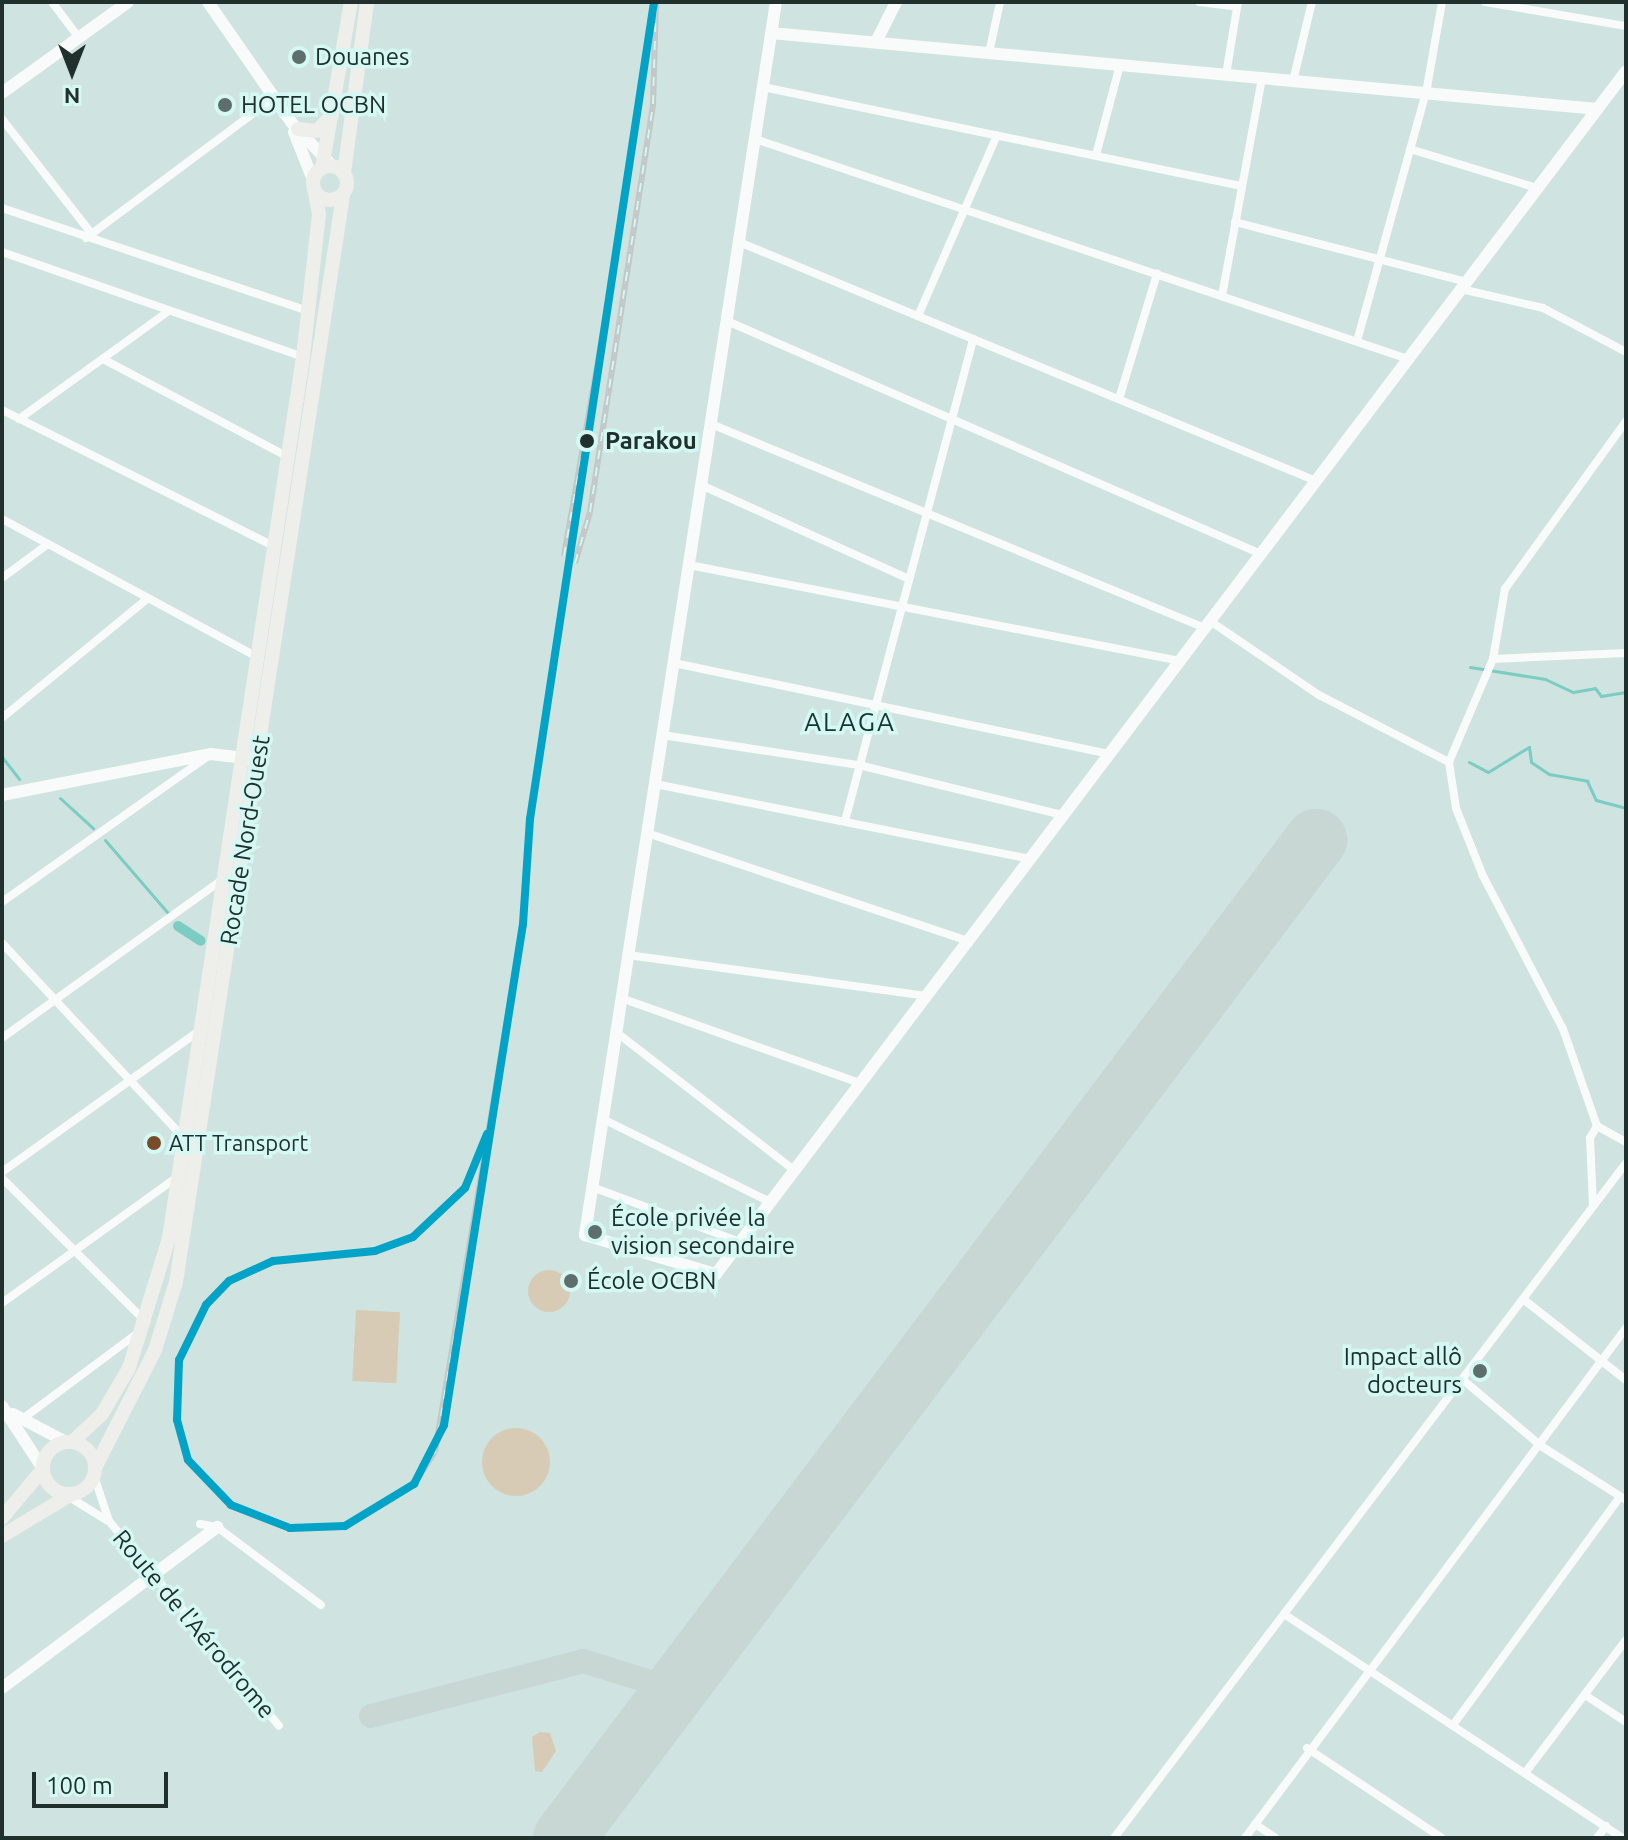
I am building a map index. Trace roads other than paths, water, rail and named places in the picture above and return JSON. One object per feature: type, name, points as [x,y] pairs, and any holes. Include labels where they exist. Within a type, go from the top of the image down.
[{"type":"main road","name":"Rocade Nord-Ouest","points":[[69,1442],[109,1404],[146,1325],[176,1178],[303,357],[319,214],[351,2]]},
{"type":"main road","name":"Rocade Nord-Ouest","points":[[325,173],[367,2]]},
{"type":"main road","points":[[294,125],[322,128],[334,111]]},
{"type":"main road","name":"Rocade Nord-Ouest","points":[[95,1472],[155,1350],[176,1282],[343,196],[325,173]]},
{"type":"main road","points":[[325,173],[324,200],[343,196]]},
{"type":"main road","points":[[2,1518],[43,1469],[47,1453],[69,1442],[86,1449],[95,1472],[69,1494],[2,1536]]},
{"type":"main road","points":[[43,1469],[48,1485],[69,1494]]},
{"type":"street","points":[[52,2],[79,38]]},
{"type":"street","points":[[2,93],[128,2]]},
{"type":"street","points":[[208,2],[325,173]]},
{"type":"street","points":[[776,2],[585,1235],[716,1274],[1626,71]]},
{"type":"street","points":[[876,42],[896,2]]},
{"type":"street","points":[[989,53],[1000,2]]},
{"type":"street","points":[[1199,2],[1237,5],[1226,75]]},
{"type":"street","points":[[1293,81],[1312,2]]},
{"type":"street","points":[[1357,341],[1426,93],[1442,2]]},
{"type":"street","points":[[1485,2],[1626,26]]},
{"type":"street","points":[[771,33],[1598,109]]},
{"type":"street","points":[[1096,155],[1120,65]]},
{"type":"street","points":[[1222,296],[1262,78]]},
{"type":"street","points":[[763,87],[1242,186]]},
{"type":"street","points":[[89,235],[274,98]]},
{"type":"street","points":[[2,119],[89,235]]},
{"type":"street","points":[[294,125],[325,173]]},
{"type":"street","points":[[918,316],[997,135]]},
{"type":"street","points":[[755,139],[1408,359]]},
{"type":"street","points":[[1410,149],[1537,188]]},
{"type":"street","points":[[2,208],[308,311]]},
{"type":"street","points":[[1235,222],[1379,259],[1543,308],[1626,352]]},
{"type":"street","points":[[739,242],[1316,481]]},
{"type":"street","points":[[4,254],[166,313],[303,357]]},
{"type":"street","points":[[1119,399],[1157,274]]},
{"type":"street","points":[[19,419],[166,313]]},
{"type":"street","points":[[727,321],[1261,554]]},
{"type":"street","points":[[845,821],[973,339]]},
{"type":"street","points":[[103,359],[288,457]]},
{"type":"street","points":[[2,420],[6,412],[273,546]]},
{"type":"street","points":[[1626,421],[1520,562],[1505,589],[1493,659],[1449,762],[1456,808],[1483,876],[1563,1029],[1597,1126],[1626,1142]]},
{"type":"street","points":[[711,424],[1207,624],[1319,695],[1449,762]]},
{"type":"street","points":[[701,485],[909,579]]},
{"type":"street","points":[[2,519],[255,656]]},
{"type":"street","points":[[2,578],[48,544]]},
{"type":"street","points":[[689,565],[1180,661]]},
{"type":"street","points":[[2,718],[148,598]]},
{"type":"street","points":[[1493,659],[1626,653]]},
{"type":"street","points":[[674,663],[1109,754]]},
{"type":"street","points":[[662,735],[859,765],[1063,815]]},
{"type":"street","points":[[2,795],[211,754],[257,760]]},
{"type":"street","points":[[2,902],[211,754]]},
{"type":"street","points":[[655,784],[1030,859]]},
{"type":"street","points":[[647,833],[967,941]]},
{"type":"street","points":[[2,1038],[222,880]]},
{"type":"street","points":[[2,943],[183,1137]]},
{"type":"street","points":[[628,955],[926,996]]},
{"type":"street","points":[[621,998],[860,1083]]},
{"type":"street","points":[[21,1420],[146,1325],[73,1253],[2,1175],[199,1031]]},
{"type":"street","points":[[616,1032],[794,1170]]},
{"type":"street","points":[[603,1119],[770,1202]]},
{"type":"street","points":[[1593,1206],[1590,1138],[1597,1126]]},
{"type":"street","points":[[1114,1838],[1626,1163]]},
{"type":"street","points":[[2,1303],[176,1178]]},
{"type":"street","points":[[592,1187],[740,1242]]},
{"type":"street","points":[[1523,1299],[1603,1357],[1626,1380]]},
{"type":"street","points":[[1245,1838],[1307,1748],[1371,1671],[1626,1328]]},
{"type":"street","points":[[1453,1725],[1623,1499],[1541,1446],[1462,1379]]},
{"type":"street","points":[[2,1406],[21,1420],[69,1442]]},
{"type":"street","points":[[2,1406],[43,1469]]},
{"type":"street","name":"Route de l'Aérodrome","points":[[95,1472],[109,1521]]},
{"type":"street","name":"Route de l'Aérodrome","points":[[69,1494],[109,1521],[279,1726]]},
{"type":"street","points":[[200,1524],[217,1527],[321,1605]]},
{"type":"street","points":[[2,1688],[217,1527]]},
{"type":"street","points":[[1284,1614],[1623,1838]]},
{"type":"street","points":[[1525,1773],[1626,1640]]},
{"type":"street","points":[[1585,1695],[1626,1722]]},
{"type":"street","points":[[1307,1748],[1442,1838]]},
{"type":"street","points":[[1255,1824],[1276,1838]]},
{"type":"street","points":[[1597,1838],[1606,1826]]},
{"type":"waterway","points":[[1470,667],[1545,679],[1573,692],[1595,688],[1601,696],[1626,692]]},
{"type":"waterway","points":[[1469,762],[1488,772],[1529,747],[1531,762],[1549,774],[1587,781],[1596,800],[1626,808]]},
{"type":"waterway","points":[[2,757],[19,779]]},
{"type":"waterway","points":[[60,798],[93,828]]},
{"type":"waterway","points":[[105,840],[168,913]]},
{"type":"waterway","points":[[178,926],[201,941]]},
{"type":"railway","points":[[575,563],[590,512],[653,104],[656,2]]},
{"type":"railway","points":[[564,556],[608,304]]},
{"type":"railway","points":[[487,1134],[465,1188],[413,1237],[375,1251],[273,1261],[229,1281],[206,1305],[179,1360],[177,1420],[188,1460],[231,1505],[290,1528],[345,1526],[414,1484],[435,1452],[523,924],[530,819],[571,547]]},
{"type":"place","name":"Douanes","points":[[299,57]]},
{"type":"place","name":"HOTEL OCBN","points":[[225,105]]},
{"type":"place","name":"Parakou","points":[[587,441]]},
{"type":"place","name":"ATT Transport","points":[[154,1143]]},
{"type":"place","name":"École privée la vision secondaire","points":[[595,1232]]},
{"type":"place","name":"École OCBN","points":[[571,1281]]},
{"type":"place","name":"Impact allô docteurs","points":[[1480,1371]]},
{"type":"district","name":"ALAGA","points":[[850,722]]}]
